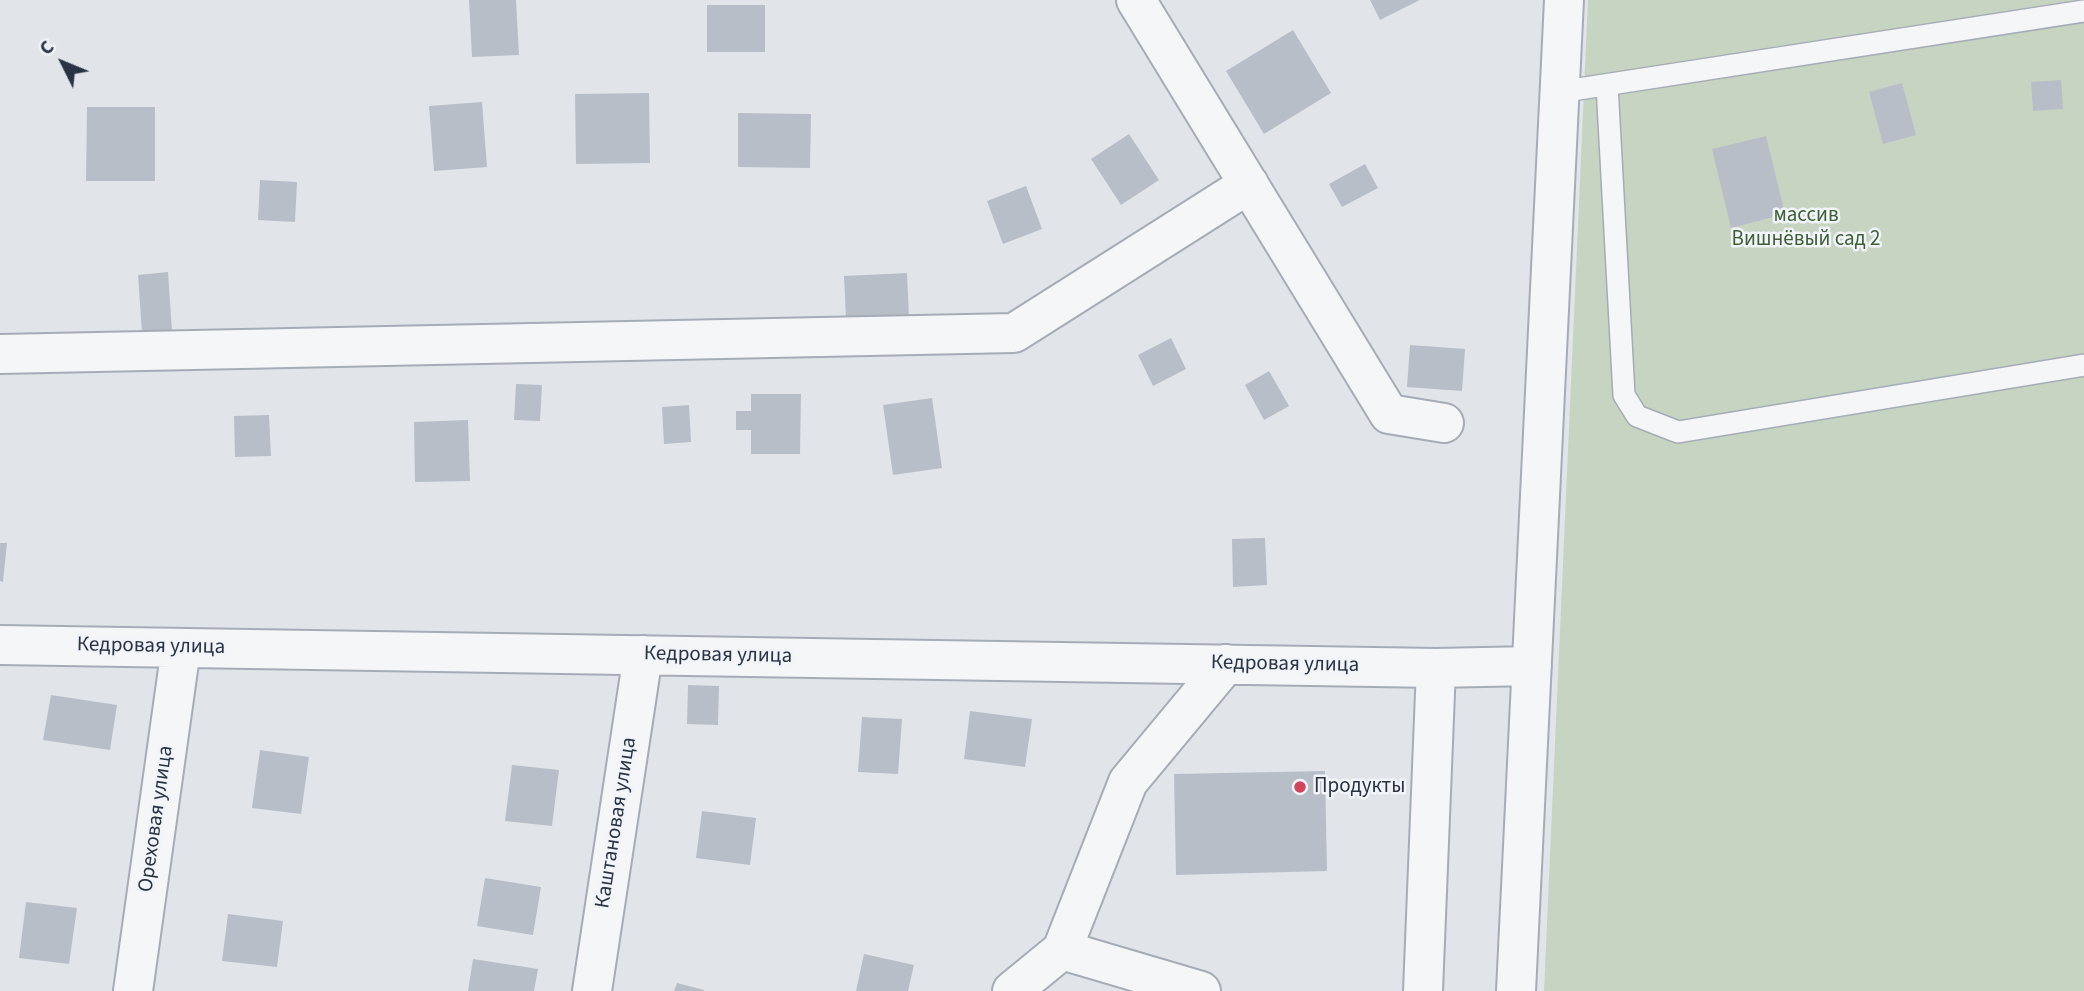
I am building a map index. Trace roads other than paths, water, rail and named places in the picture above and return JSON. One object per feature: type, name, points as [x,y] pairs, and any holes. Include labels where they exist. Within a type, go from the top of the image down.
[{"type":"street","points":[[1136,0],[1389,414],[1444,423]]},
{"type":"street","points":[[1516,991],[1564,0]]},
{"type":"street","points":[[0,354],[1014,333],[1249,184]]},
{"type":"street","name":"Кедровая улица","points":[[0,645],[1436,668],[1532,666]]},
{"type":"street","name":"Ореховая улица","points":[[133,991],[181,648]]},
{"type":"street","name":"Каштановая улица","points":[[592,991],[643,655]]},
{"type":"street","points":[[1012,991],[1062,950],[1128,782],[1226,664]]},
{"type":"street","points":[[1423,991],[1436,668]]},
{"type":"street","points":[[1062,950],[1201,991]]},
{"type":"lane","points":[[1559,92],[2084,11]]},
{"type":"lane","points":[[1607,85],[1625,394],[1637,416],[1678,432],[2084,365]]},
{"type":"place","name":"Продукты","points":[[1300,787]]},
{"type":"park label","name":"массив Вишнёвый сад 2","points":[[1806,228]]}]
